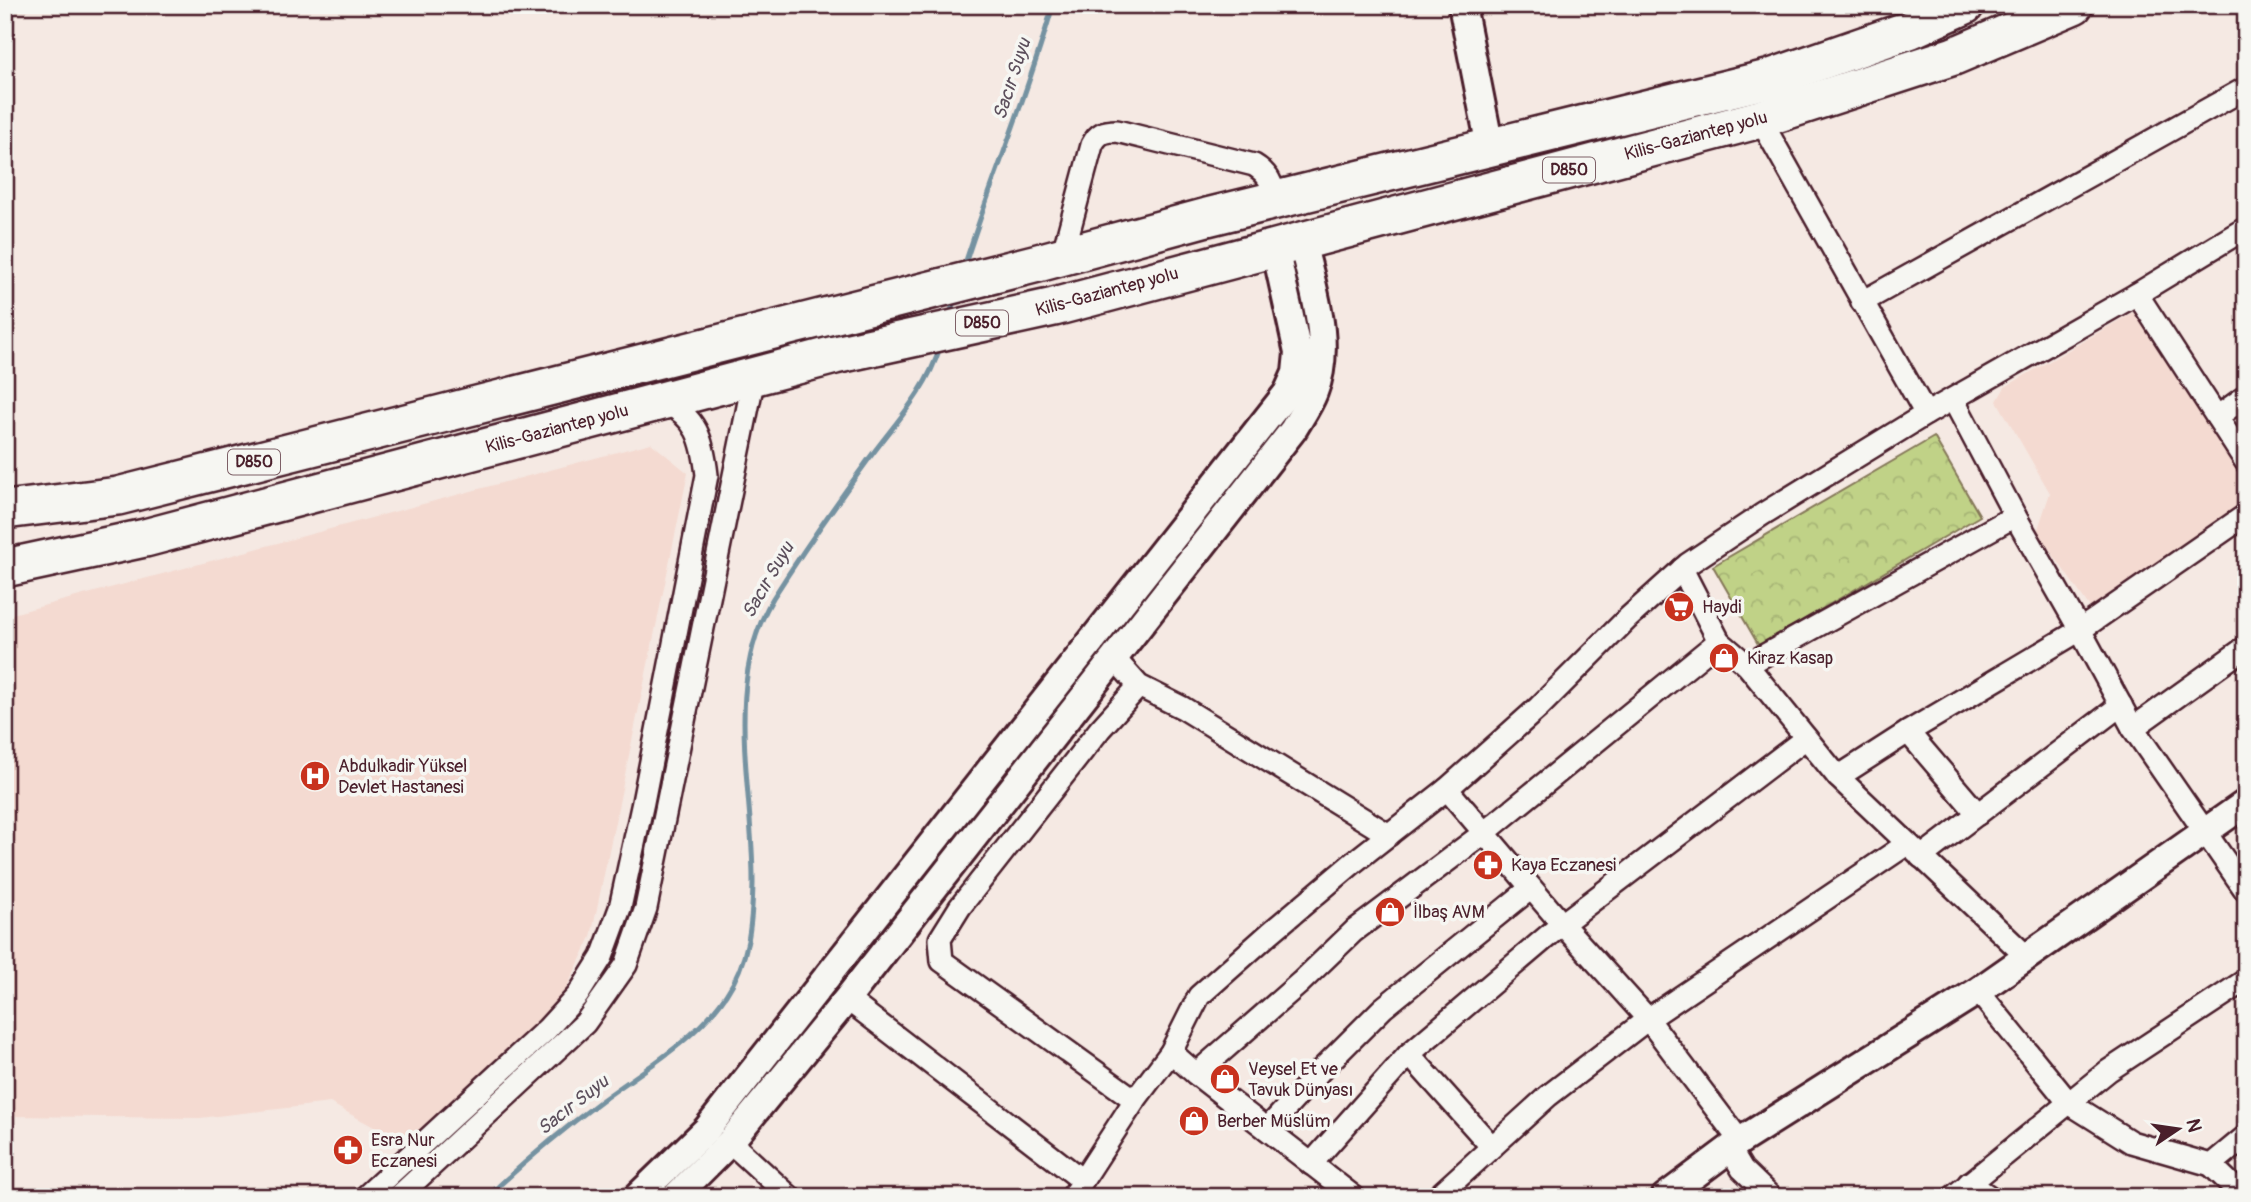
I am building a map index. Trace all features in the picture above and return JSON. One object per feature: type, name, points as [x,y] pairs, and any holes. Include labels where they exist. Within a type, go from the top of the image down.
[{"type":"highway","name":"Kilis-Gaziantep yolu","points":[[5,510],[118,496],[899,299],[1277,199],[1768,79],[1909,30],[1965,5]]},
{"type":"highway","name":"Kilis-Gaziantep yolu","points":[[13,564],[145,538],[835,355],[1054,307],[1760,119],[1954,56],[2074,5]]},
{"type":"street","points":[[1461,5],[1490,147]]},
{"type":"street","points":[[1862,302],[2246,88]]},
{"type":"street","points":[[1760,119],[1926,414]]},
{"type":"street","points":[[1050,260],[1092,145],[1097,136],[1105,131],[1117,131],[1254,165],[1270,178],[1277,199]]},
{"type":"street","points":[[847,999],[1077,1189],[1135,1100],[1171,1052],[1199,996],[1270,933],[1447,789],[1539,707],[1627,619],[1682,569],[1763,514],[1926,414],[2137,294],[2246,228]]},
{"type":"street","points":[[675,1197],[730,1142],[847,999],[1293,430],[1314,393],[1320,371],[1321,343],[1317,309],[1289,245]]},
{"type":"street","points":[[637,1197],[707,1129],[1287,393],[1296,373],[1297,353],[1289,245]]},
{"type":"street","points":[[2137,294],[2246,462]]},
{"type":"street","points":[[398,1197],[585,1023],[626,965],[642,920],[652,878],[754,377]]},
{"type":"street","points":[[2217,417],[2246,396]]},
{"type":"street","points":[[1953,399],[2133,728],[2246,891]]},
{"type":"street","points":[[365,1197],[547,1029],[578,996],[602,957],[622,898],[707,475],[704,448],[694,426],[679,409],[663,401]]},
{"type":"street","points":[[1839,777],[1908,732],[2080,630],[2246,515]]},
{"type":"street","points":[[1747,665],[2015,516]]},
{"type":"street","points":[[1682,569],[1719,641],[1747,665],[1839,777],[2027,957]]},
{"type":"street","points":[[1196,1074],[1301,982],[1354,930],[1484,833],[1719,641]]},
{"type":"street","points":[[2133,728],[2246,647]]},
{"type":"street","points":[[1114,658],[1139,686],[1183,708],[1389,835]]},
{"type":"street","points":[[1135,1100],[942,961],[940,939],[960,906],[1100,729],[1139,686]]},
{"type":"street","points":[[1437,1197],[1548,1096],[1648,1019],[1914,850],[1978,814],[2121,705]]},
{"type":"street","points":[[1908,732],[1978,814]]},
{"type":"street","points":[[1311,1164],[1409,1054],[1562,924],[1806,738]]},
{"type":"street","points":[[1447,789],[1562,924],[1648,1019],[1735,1145],[1742,1168],[1771,1197]]},
{"type":"street","points":[[1665,1197],[1735,1145],[1978,991],[2246,803]]},
{"type":"street","points":[[622,898],[652,878]]},
{"type":"street","points":[[1267,1129],[1383,1008],[1531,888]]},
{"type":"street","points":[[622,898],[642,920]]},
{"type":"street","points":[[1961,1190],[2108,1071],[2246,980]]},
{"type":"street","points":[[1978,991],[2069,1103],[2131,1142],[2211,1165],[2236,1189],[2238,1197]]},
{"type":"street","points":[[1171,1052],[1354,1197]]},
{"type":"street","points":[[1409,1054],[1492,1147]]},
{"type":"street","points":[[2211,1165],[2246,1136]]},
{"type":"street","points":[[730,1142],[790,1197]]},
{"type":"street","points":[[1961,1190],[1990,1197]]},
{"type":"shaded area","points":[[5,5],[47,5],[5,15]]},
{"type":"shaded area","points":[[2142,307],[2246,477],[2246,511],[2094,613],[2037,532],[2050,493],[1997,401],[2005,387]]},
{"type":"shaded area","name":"Abdulkadir Yüksel Devlet Hastanesi","points":[[651,443],[688,473],[591,937],[566,989],[527,1035],[405,1144],[330,1103],[200,1118],[5,1116],[5,616]]},
{"type":"green space","points":[[1934,437],[1980,516],[1759,646],[1713,566]]},
{"type":"waterway","name":"Sacır Suyu","points":[[964,267],[1053,5]]},
{"type":"waterway","name":"Sacır Suyu","points":[[949,318],[955,297]]},
{"type":"waterway","name":"Sacır Suyu","points":[[487,1197],[571,1124],[684,1040],[713,1011],[734,982],[748,942],[752,913],[752,848],[744,738],[748,666],[758,631],[773,598],[856,477],[918,393],[940,347]]},
{"type":"place","name":"Haydi","points":[[1679,607]]},
{"type":"place","name":"Kiraz Kasap","points":[[1724,658]]},
{"type":"place","name":"Abdulkadir Yüksel Devlet Hastanesi","points":[[315,776]]},
{"type":"place","name":"Kaya Eczanesi","points":[[1488,865]]},
{"type":"place","name":"İlbaş AVM","points":[[1390,912]]},
{"type":"place","name":"Veysel Et ve Tavuk Dünyası","points":[[1225,1079]]},
{"type":"place","name":"Berber Müslüm","points":[[1194,1121]]},
{"type":"place","name":"Esra Nur Eczanesi","points":[[348,1150]]}]
